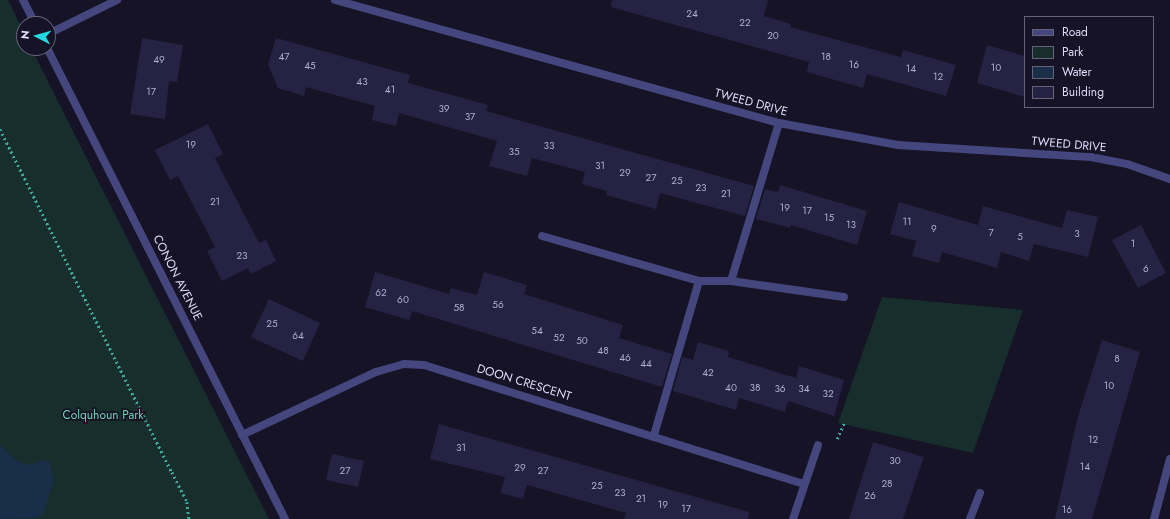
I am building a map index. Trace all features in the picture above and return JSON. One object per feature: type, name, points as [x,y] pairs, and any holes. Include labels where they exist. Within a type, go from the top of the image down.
[{"type":"street","points":[[23,0],[31,16]]},
{"type":"street","points":[[56,30],[117,0]]},
{"type":"street","name":"TWEED DRIVE","points":[[335,0],[779,123],[898,145],[1091,157],[1127,164],[1170,179]]},
{"type":"street","name":"CONON AVENUE","points":[[51,56],[285,519]]},
{"type":"street","points":[[731,281],[779,123]]},
{"type":"street","points":[[542,236],[699,281],[731,281],[844,298]]},
{"type":"street","points":[[654,436],[699,281]]},
{"type":"street","name":"DOON CRESCENT","points":[[242,435],[376,372],[404,364],[424,365],[804,484]]},
{"type":"street","points":[[793,519],[818,445]]},
{"type":"street","points":[[1154,519],[1170,459]]},
{"type":"street","points":[[970,519],[980,493]]},
{"type":"path","points":[[0,129],[187,502],[190,519]]},
{"type":"green space","name":"Colquhoun Park","points":[[0,0],[8,0],[16,16],[16,56],[35,56],[269,519],[0,519]]},
{"type":"green space","points":[[882,297],[1023,310],[973,453],[838,423]]},
{"type":"water","points":[[0,445],[18,462],[28,465],[46,460],[50,463],[54,480],[43,514],[36,518],[0,519]]},
{"type":"building","points":[[612,0],[768,0],[764,16],[791,24],[790,27],[901,57],[903,50],[956,65],[946,96],[867,74],[863,88],[807,72],[809,62],[611,7]]},
{"type":"building","points":[[142,38],[183,45],[177,82],[169,81],[165,119],[130,114]]},
{"type":"building","points":[[276,38],[410,75],[408,83],[488,105],[486,111],[754,186],[745,216],[660,193],[656,209],[606,195],[607,191],[582,184],[585,172],[532,158],[527,176],[489,166],[497,141],[399,113],[396,126],[372,120],[375,106],[306,87],[304,96],[278,88],[268,64]]},
{"type":"building","points":[[987,45],[1024,56],[1024,97],[977,83]]},
{"type":"building","points":[[208,124],[223,154],[215,158],[259,243],[266,240],[276,261],[251,274],[248,268],[222,281],[207,251],[215,247],[178,176],[170,180],[155,150]]},
{"type":"building","points":[[780,185],[867,211],[857,245],[791,225],[790,228],[756,219],[765,189],[778,192]]},
{"type":"building","points":[[899,202],[978,225],[983,206],[1062,228],[1067,210],[1098,217],[1088,257],[1034,244],[1029,261],[1001,252],[997,268],[942,252],[939,263],[912,256],[916,241],[890,234]]},
{"type":"building","points":[[1141,225],[1166,273],[1138,288],[1112,240]]},
{"type":"building","points":[[375,272],[449,294],[451,288],[477,295],[484,272],[527,285],[524,294],[623,325],[619,338],[672,354],[662,387],[412,311],[409,320],[365,307]]},
{"type":"building","points":[[269,299],[320,323],[303,361],[251,337]]},
{"type":"building","points":[[1102,340],[1140,352],[1092,519],[1055,519],[1077,420]]},
{"type":"building","points":[[698,342],[729,351],[728,357],[796,378],[799,366],[844,380],[834,416],[788,401],[785,412],[739,398],[736,410],[673,391],[682,357],[693,360]]},
{"type":"building","points":[[439,424],[749,512],[748,519],[624,519],[626,513],[527,485],[523,499],[500,493],[505,477],[430,459]]},
{"type":"building","points":[[873,442],[924,457],[903,519],[849,519]]},
{"type":"building","points":[[332,454],[364,461],[358,487],[326,480]]}]
